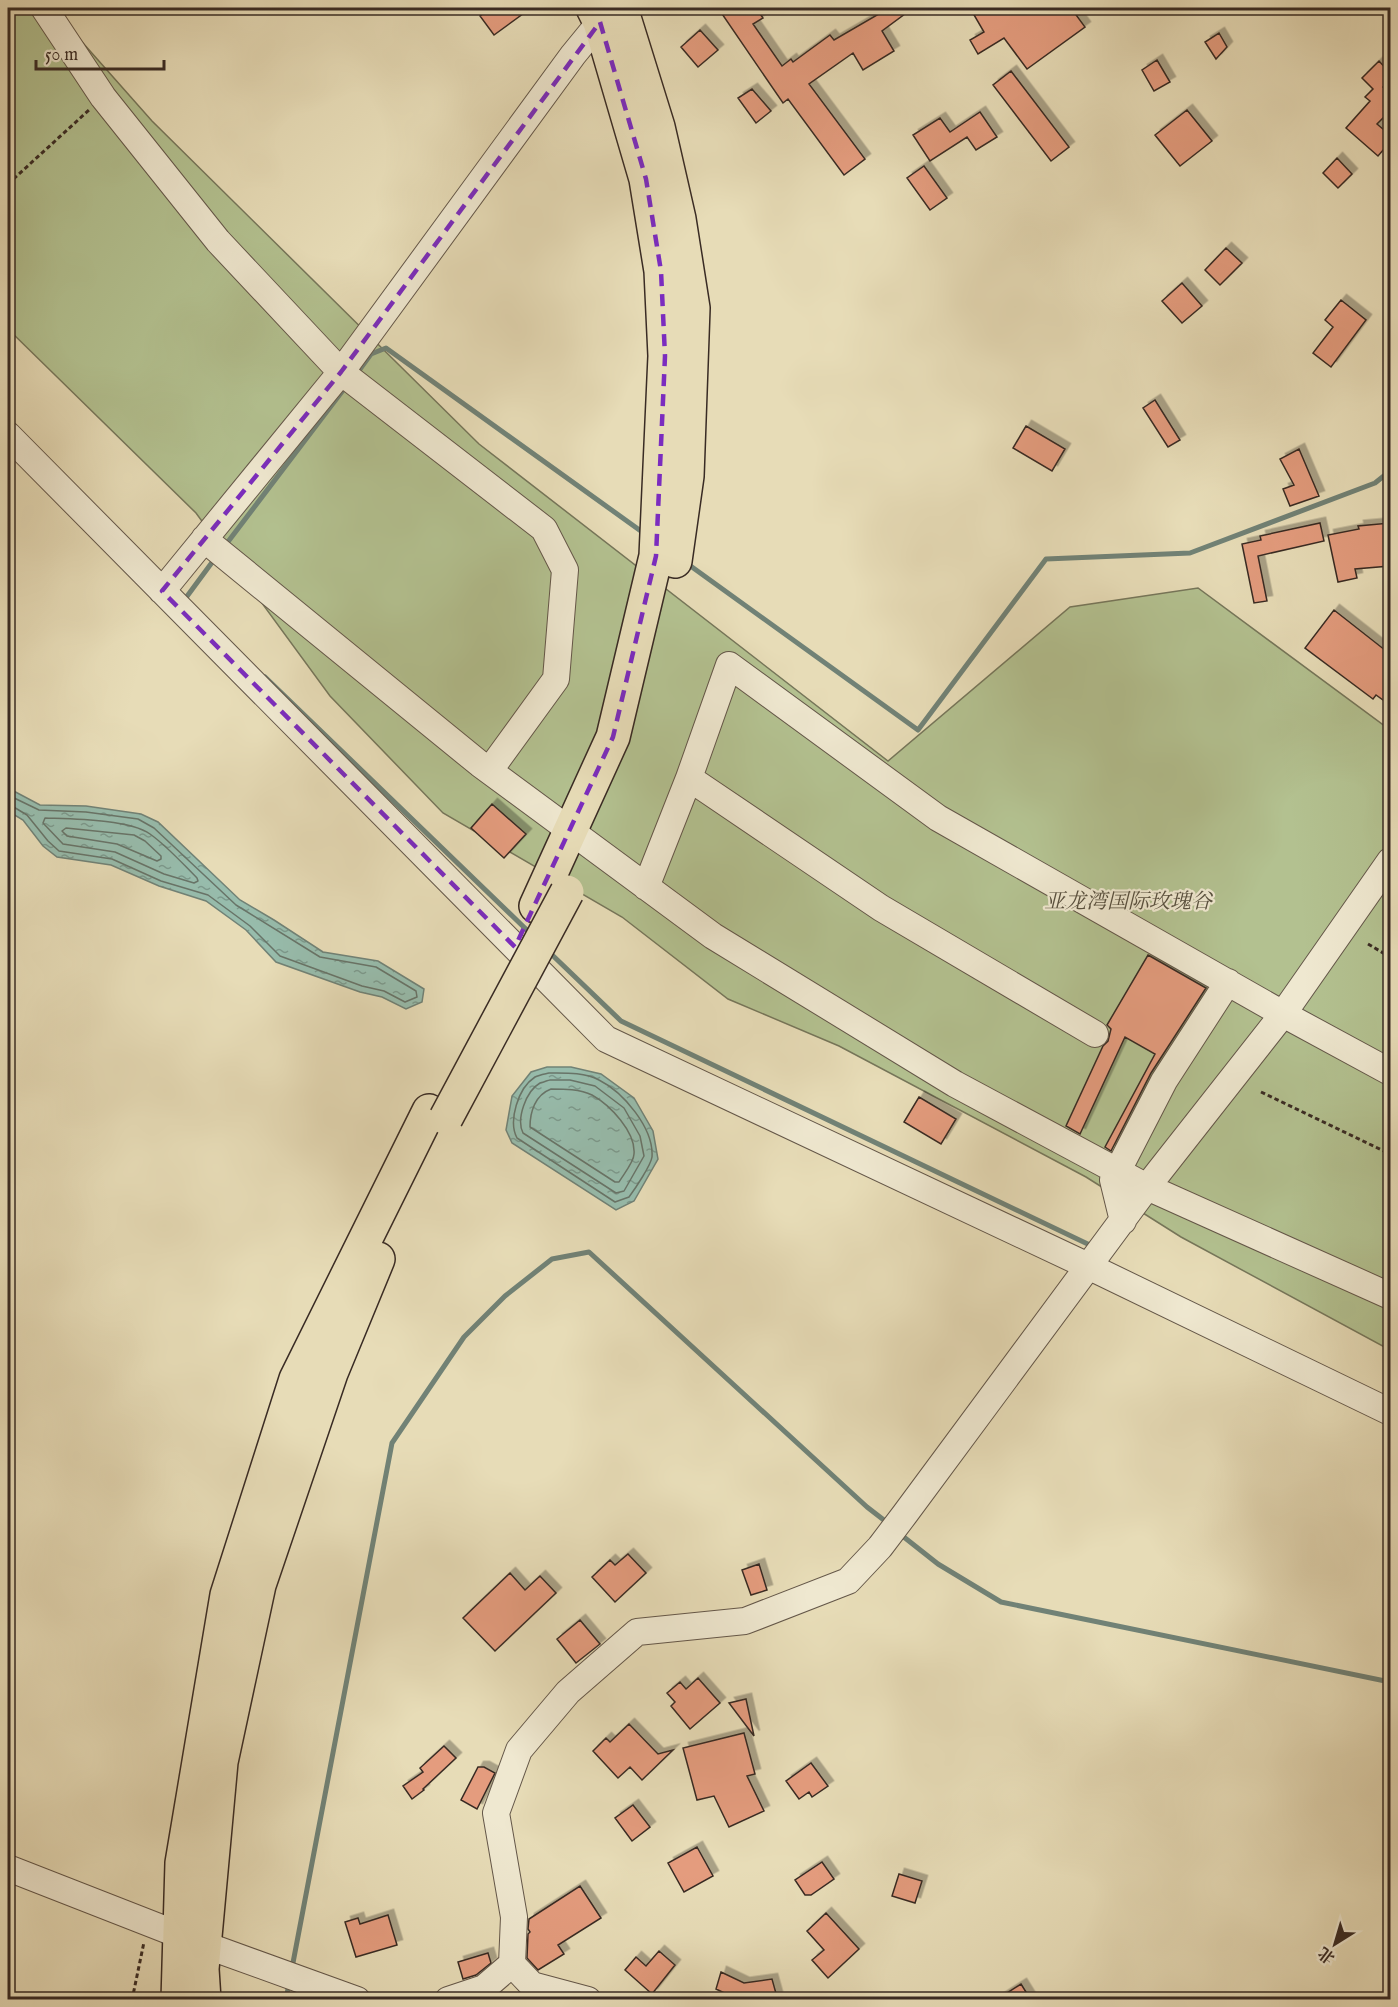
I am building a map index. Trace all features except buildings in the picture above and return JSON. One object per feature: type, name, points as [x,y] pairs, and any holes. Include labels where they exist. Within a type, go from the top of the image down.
[{"type":"main road","points":[[178,2000],[192,1940],[182,1863],[227,1595],[296,1379],[437,1115],[567,892],[624,756],[668,607],[687,477],[693,308],[680,219],[658,127],[608,11]]},
{"type":"main road","points":[[204,2000],[202,1969],[221,1762],[259,1585],[331,1373],[437,1115],[613,737],[657,556],[664,356],[661,271],[646,179],[608,11]]},
{"type":"street","points":[[44,8],[103,97],[218,241],[341,372],[544,529],[565,570],[556,679],[495,763]]},
{"type":"street","points":[[162,591],[341,372],[573,55],[608,11]]},
{"type":"street","points":[[8,435],[606,1040],[1088,1266],[1390,1412]]},
{"type":"street","points":[[204,540],[480,764],[712,936],[956,1084],[1147,1187],[1390,1296]]},
{"type":"street","points":[[646,887],[689,778],[729,665],[938,818],[1283,1014],[1390,1072]]},
{"type":"street","points":[[689,778],[881,908],[1095,1034]]},
{"type":"street","points":[[588,2000],[532,1985],[512,1964],[513,1917],[496,1813],[519,1750],[568,1692],[637,1632],[745,1621],[848,1581],[880,1547],[1147,1187],[1283,1014],[1390,861]]},
{"type":"street","points":[[1123,1221],[1113,1180],[1164,1081],[1228,982]]},
{"type":"street","points":[[8,1868],[192,1940],[357,2000]]},
{"type":"street","points":[[448,2000],[484,1988],[512,1964]]},
{"type":"path","points":[[8,184],[103,97]]},
{"type":"path","points":[[1368,944],[1390,957]]},
{"type":"path","points":[[1261,1092],[1390,1154]]},
{"type":"path","points":[[132,2000],[148,1923]]},
{"type":"highlighted area","points":[[600,22],[646,179],[661,271],[665,356],[656,556],[613,737],[515,947],[162,591],[341,372]]},
{"type":"green space","name":"亚龙湾国际玫瑰谷","points":[[8,8],[52,8],[152,121],[479,444],[888,761],[1070,607],[1198,588],[1390,730],[1390,1350],[1181,1237],[1086,1177],[839,1046],[728,999],[622,917],[443,813],[330,696],[196,513],[8,329]]},
{"type":"water","points":[[8,788],[40,805],[86,806],[141,814],[158,822],[240,900],[323,952],[378,961],[424,989],[422,1002],[406,1009],[382,997],[360,992],[276,962],[246,930],[206,901],[159,886],[111,865],[57,857],[43,846],[23,820],[8,811]]},
{"type":"water","points":[[547,1067],[571,1067],[601,1074],[634,1098],[653,1131],[658,1159],[634,1201],[616,1210],[512,1143],[506,1130],[512,1096],[531,1072]]},
{"type":"waterway","points":[[355,376],[371,354],[386,348],[645,534]]},
{"type":"waterway","points":[[224,547],[347,385]]},
{"type":"waterway","points":[[685,562],[918,730],[1046,559],[1190,553],[1375,483],[1390,471]]},
{"type":"waterway","points":[[185,599],[216,557]]},
{"type":"waterway","points":[[265,677],[532,935]]},
{"type":"waterway","points":[[547,950],[621,1021],[1094,1247]]},
{"type":"waterway","points":[[292,1968],[392,1443],[464,1337],[505,1296],[552,1259],[589,1252],[867,1507],[889,1524]]},
{"type":"waterway","points":[[900,1534],[938,1564],[1001,1602],[1390,1682]]},
{"type":"waterway","points":[[286,2000],[289,1983]]}]
